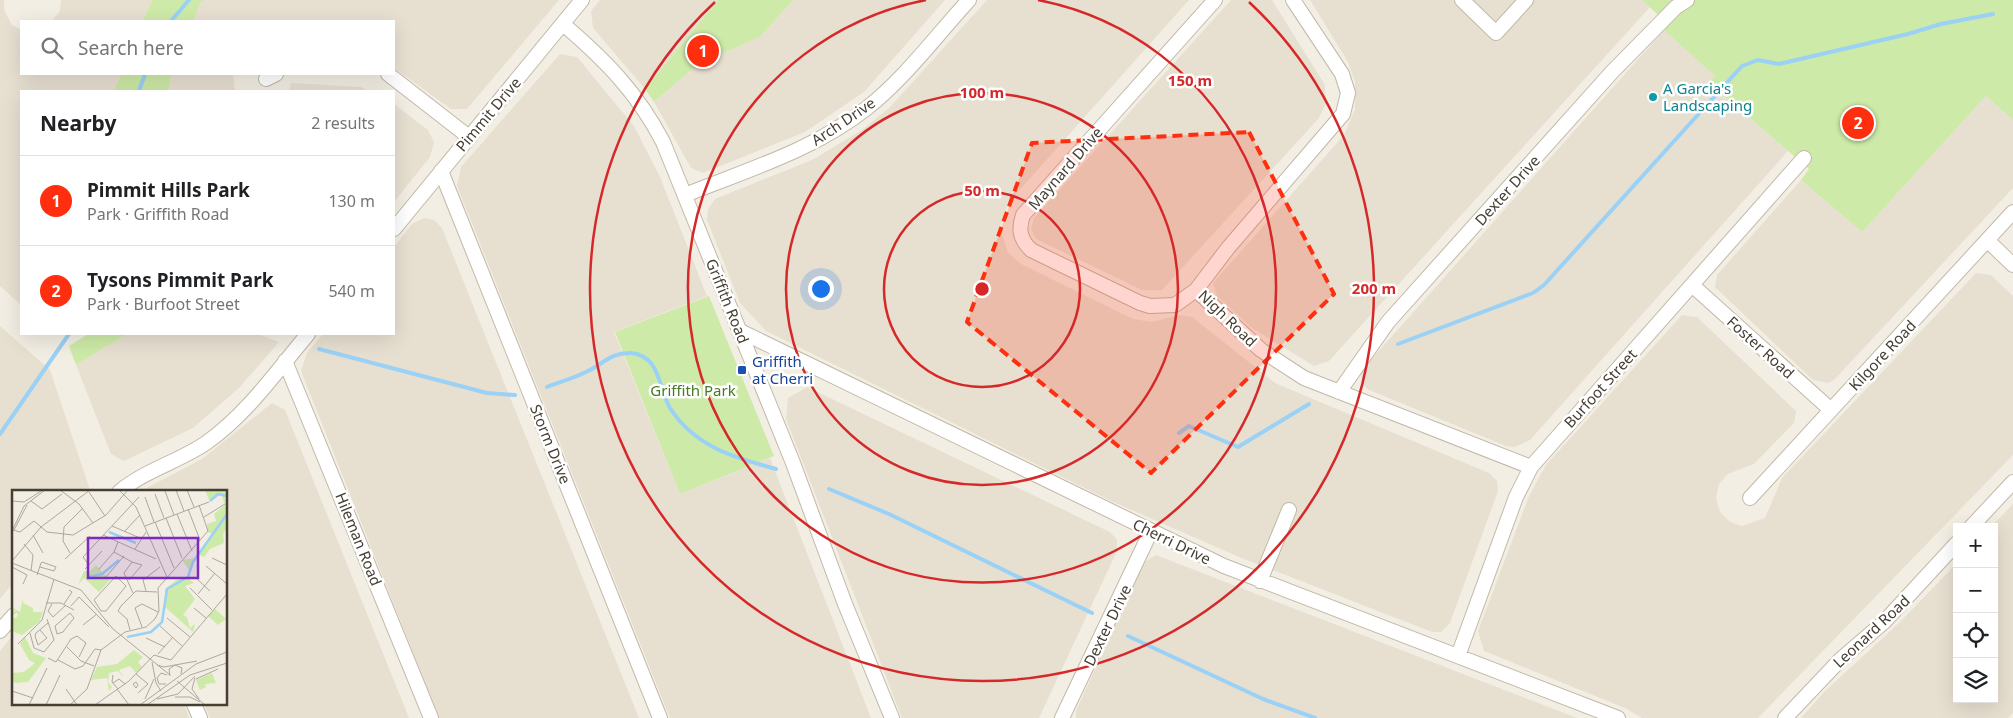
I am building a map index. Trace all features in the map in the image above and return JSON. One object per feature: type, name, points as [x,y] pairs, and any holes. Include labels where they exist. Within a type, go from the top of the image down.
[{"type":"street","name":"Pimmit Drive","points":[[395,228],[582,0]]},
{"type":"street","name":"Arch Drive","points":[[686,195],[806,146],[868,108],[904,73],[969,0]]},
{"type":"street","name":"Maynard Drive","points":[[1196,290],[1175,305],[1150,306],[1140,303],[1031,250],[1024,243],[1020,225],[1023,215],[1047,187],[1214,0]]},
{"type":"street","name":"Nigh Road","points":[[1293,0],[1342,74],[1348,93],[1343,114],[1228,248],[1196,290],[1261,350],[1285,368],[1304,378],[1531,467]]},
{"type":"street","points":[[1462,0],[1496,33],[1526,0]]},
{"type":"street","name":"Dexter Drive","points":[[1339,392],[1388,322],[1612,72],[1676,6],[1688,0]]},
{"type":"street","name":"Griffith Road","points":[[563,24],[601,57],[633,93],[660,136],[686,195],[794,463],[845,604],[892,718]]},
{"type":"street","points":[[389,75],[469,137]]},
{"type":"street","name":"Burfoot Street","points":[[1458,656],[1506,523],[1531,467],[1804,158]]},
{"type":"street","name":"Storm Drive","points":[[441,171],[660,718]]},
{"type":"street","name":"Kilgore Road","points":[[1750,498],[2013,212]]},
{"type":"street","points":[[1987,240],[2013,265]]},
{"type":"street","name":"Foster Road","points":[[1692,285],[1831,410]]},
{"type":"street","name":"Cherri Drive","points":[[740,331],[1152,531],[1260,581],[1618,718]]},
{"type":"street","points":[[122,490],[147,472],[204,444],[225,428],[247,407],[307,335]]},
{"type":"street","name":"Hileman Road","points":[[285,361],[431,718]]},
{"type":"street","points":[[1976,523],[2013,482]]},
{"type":"street","points":[[1260,581],[1290,510]]},
{"type":"street","name":"Dexter Drive","points":[[1062,718],[1152,531]]},
{"type":"street","name":"Leonard Road","points":[[1785,718],[1841,659],[1884,622],[1953,547]]},
{"type":"street","points":[[0,632],[12,617]]},
{"type":"street","points":[[195,706],[200,718]]},
{"type":"highlighted area","points":[[1249,132],[1334,294],[1151,473],[967,322],[1032,143]]},
{"type":"shaded area","points":[[0,0],[4,0],[4,10],[12,25],[20,29],[20,75],[121,75],[114,90],[20,90],[20,304],[0,286]]},
{"type":"shaded area","points":[[61,0],[152,0],[143,20],[53,20],[60,11]]},
{"type":"shaded area","points":[[187,0],[559,0],[467,109],[451,109],[395,69],[395,20],[183,20]]},
{"type":"shaded area","points":[[600,0],[718,0],[645,89],[593,28],[591,11]]},
{"type":"shaded area","points":[[793,0],[945,0],[864,92],[805,132],[703,173],[691,168],[654,102],[698,64],[760,37]]},
{"type":"shaded area","points":[[987,0],[1189,0],[1008,203],[1000,227],[1008,253],[1021,264],[1133,319],[1152,322],[1179,315],[1192,317],[1275,383],[1489,473],[1497,481],[1498,491],[1450,623],[1441,632],[1432,632],[1239,557],[1111,501],[766,331],[740,303],[707,220],[708,209],[715,199],[812,160],[862,130],[890,107]]},
{"type":"shaded area","points":[[1231,0],[1272,0],[1325,85],[1326,103],[1319,118],[1162,290],[1142,290],[1036,239],[1031,229],[1034,218]]},
{"type":"shaded area","points":[[1310,0],[1642,0],[1650,7],[1329,361],[1314,366],[1252,328],[1217,296],[1213,283],[1344,135],[1355,109],[1355,82],[1348,62]]},
{"type":"shaded area","points":[[1664,30],[1716,76],[1709,83],[1788,151],[1530,440],[1515,447],[1506,446],[1369,390],[1362,384],[1361,371]]},
{"type":"shaded area","points":[[560,54],[577,57],[634,126],[660,177],[707,296],[614,332],[680,494],[770,458],[871,718],[670,718],[457,186],[461,167]]},
{"type":"shaded area","points":[[172,75],[233,75],[235,90],[168,90]]},
{"type":"shaded area","points":[[291,83],[361,87],[367,90],[289,90]]},
{"type":"shaded area","points":[[1986,96],[2013,120],[2013,188],[1834,380],[1828,383],[1813,380],[1715,287],[1717,275],[1801,180],[1862,232]]},
{"type":"shaded area","points":[[395,105],[428,130],[434,142],[430,157],[395,201]]},
{"type":"shaded area","points":[[424,218],[434,220],[442,228],[639,718],[439,718],[301,371],[307,353],[322,335],[395,335],[395,246],[412,224]]},
{"type":"shaded area","points":[[1976,273],[1991,275],[2013,296],[2013,455],[1758,718],[1642,718],[1625,708],[1484,651],[1478,631],[1529,496],[1546,465],[1682,315],[1697,317],[1796,411],[1794,423],[1754,464],[1728,474],[1719,484],[1716,498],[1720,512],[1730,522],[1742,526],[1765,518],[1782,478]]},
{"type":"shaded area","points":[[0,326],[50,370],[90,490],[12,490],[12,584],[0,599]]},
{"type":"shaded area","points":[[125,335],[261,335],[279,342],[239,388],[193,428],[124,461],[111,454],[76,365]]},
{"type":"shaded area","points":[[807,387],[1110,532],[1117,540],[1117,551],[1039,718],[902,718],[786,419],[788,398]]},
{"type":"shaded area","points":[[272,403],[285,410],[409,718],[210,718],[205,706],[228,706],[228,490],[143,490],[202,459]]},
{"type":"shaded area","points":[[2013,504],[2013,713],[2008,718],[1801,718],[1825,691],[1899,623],[1953,567],[1953,703],[1998,703],[1998,523],[1995,523]]},
{"type":"shaded area","points":[[1156,555],[1577,718],[1076,718],[1076,711],[1143,563]]},
{"type":"shaded area","points":[[12,636],[12,706],[185,706],[189,718],[0,718],[0,651]]},
{"type":"green space","points":[[152,0],[205,0],[201,1],[193,20],[143,20]]},
{"type":"green space","points":[[718,0],[793,0],[760,37],[698,64],[654,102],[645,89]]},
{"type":"green space","points":[[1642,0],[2013,0],[2013,120],[1986,96],[1862,232],[1801,180],[1809,169],[1709,83],[1715,76],[1664,30],[1669,25]]},
{"type":"green space","points":[[121,75],[172,75],[168,90],[114,90]]},
{"type":"green space","name":"Griffith Park","points":[[709,296],[774,456],[680,494],[615,332]]},
{"type":"green space","points":[[86,335],[125,335],[76,365],[69,346]]},
{"type":"waterway","points":[[172,20],[189,0]]},
{"type":"waterway","points":[[1398,344],[1533,293],[1544,285],[1742,66],[1758,60],[1779,64],[1908,34],[1941,24],[1993,14]]},
{"type":"waterway","points":[[139,90],[145,75]]},
{"type":"waterway","points":[[0,434],[68,335]]},
{"type":"waterway","points":[[319,349],[487,393],[515,395]]},
{"type":"waterway","points":[[547,387],[581,374],[618,355],[624,353],[641,355],[653,366],[670,408],[691,432],[717,449],[776,469]]},
{"type":"waterway","points":[[1179,433],[1189,426],[1238,447],[1309,404]]},
{"type":"waterway","points":[[829,489],[889,514],[1092,613]]},
{"type":"waterway","points":[[1128,636],[1263,699],[1315,718]]},
{"type":"place","name":"Pimmit Hills Park","points":[[703,51]]},
{"type":"place","name":"A Garcia's Landscaping","points":[[1653,97]]},
{"type":"place","name":"Tysons Pimmit Park","points":[[1858,123]]},
{"type":"place","name":"Griffith at Cherri","points":[[742,370]]}]
